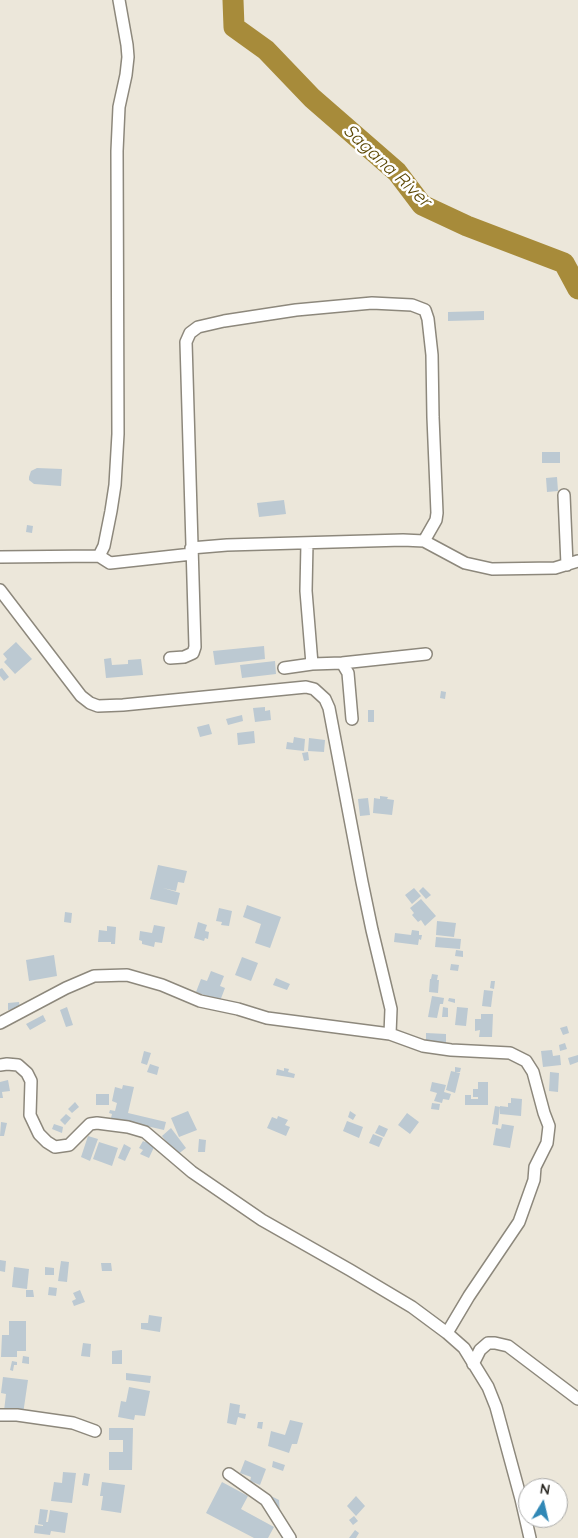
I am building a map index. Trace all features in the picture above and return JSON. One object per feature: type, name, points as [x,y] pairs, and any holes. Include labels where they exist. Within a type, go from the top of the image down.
[{"type":"street","points":[[99,556],[104,546],[111,512],[115,485],[118,434],[117,151],[119,107],[128,56],[119,0]]},
{"type":"street","points":[[170,658],[184,657],[193,653],[194,647],[186,342],[190,333],[198,327],[296,310],[372,303],[412,304],[425,310],[428,319],[432,355],[438,513],[424,541]]},
{"type":"street","points":[[0,557],[99,556],[110,562],[227,545],[403,540],[424,541],[465,564],[478,567],[492,569],[555,568],[573,563],[564,495]]},
{"type":"street","points":[[307,543],[306,591],[312,664]]},
{"type":"street","points":[[0,590],[81,696],[98,706],[306,687],[314,689],[324,699],[329,708],[368,911],[391,1008],[390,1034]]},
{"type":"street","points":[[284,668],[426,654]]},
{"type":"street","points":[[342,663],[348,673],[352,719]]},
{"type":"street","points":[[0,1023],[66,988],[94,976],[127,975],[162,985],[200,1001],[238,1009],[267,1018],[390,1034],[423,1046],[451,1050],[510,1053],[526,1061],[533,1072],[549,1126],[547,1143],[536,1167],[534,1180],[519,1222],[469,1296],[448,1333]]},
{"type":"street","points":[[0,1065],[18,1065],[27,1073],[31,1081],[30,1115],[39,1134],[46,1142],[56,1147],[69,1145],[90,1124],[97,1123],[128,1127],[144,1132],[192,1172],[262,1220],[396,1298],[448,1333],[464,1348],[488,1387],[496,1407],[530,1538]]},
{"type":"street","points":[[474,1364],[480,1350],[488,1343],[508,1346],[578,1399]]},
{"type":"street","points":[[0,1415],[17,1415],[73,1423],[95,1431]]},
{"type":"street","points":[[229,1474],[266,1500],[290,1538]]},
{"type":"building","points":[[484,311],[484,320],[448,321],[448,312]]},
{"type":"building","points":[[542,452],[560,452],[560,463],[542,463]]},
{"type":"building","points":[[37,468],[62,469],[61,486],[34,484],[29,480],[29,477],[31,471]]},
{"type":"building","points":[[557,477],[558,491],[547,492],[546,478]]},
{"type":"building","points":[[284,500],[286,514],[259,517],[257,503]]},
{"type":"building","points":[[27,525],[33,526],[32,533],[26,532]]},
{"type":"building","points":[[16,642],[32,659],[15,674],[4,662],[7,659],[3,654]]},
{"type":"building","points":[[264,646],[265,659],[215,665],[213,651]]},
{"type":"building","points":[[111,658],[112,665],[128,664],[128,660],[141,659],[143,675],[106,678],[104,659]]},
{"type":"building","points":[[275,661],[276,674],[242,678],[240,665]]},
{"type":"building","points":[[2,668],[9,677],[4,681],[0,676],[0,669]]},
{"type":"building","points":[[441,691],[446,692],[445,699],[440,698]]},
{"type":"building","points":[[265,707],[265,711],[270,710],[271,720],[255,722],[253,708]]},
{"type":"building","points":[[368,710],[374,710],[374,722],[368,722]]},
{"type":"building","points":[[242,715],[243,721],[228,725],[226,719]]},
{"type":"building","points":[[209,724],[212,734],[200,737],[197,727]]},
{"type":"building","points":[[254,731],[255,743],[238,745],[237,733]]},
{"type":"building","points":[[294,737],[305,739],[304,751],[286,749],[287,742],[293,743]]},
{"type":"building","points":[[309,738],[325,740],[324,752],[308,751]]},
{"type":"building","points":[[308,752],[309,760],[304,761],[302,753]]},
{"type":"building","points":[[380,796],[394,800],[392,815],[373,813],[374,798],[380,799]]},
{"type":"building","points":[[368,798],[370,815],[360,816],[358,799]]},
{"type":"building","points":[[158,865],[187,871],[184,883],[178,882],[176,891],[163,888],[180,893],[177,905],[150,899]]},
{"type":"building","points":[[423,887],[431,895],[426,899],[419,891]]},
{"type":"building","points":[[414,888],[421,896],[412,904],[405,895]]},
{"type":"building","points":[[421,899],[436,916],[425,926],[421,920],[418,922],[412,915],[414,913],[410,908]]},
{"type":"building","points":[[247,905],[281,917],[270,948],[255,943],[261,924],[243,917]]},
{"type":"building","points":[[219,908],[232,911],[229,926],[221,925],[222,922],[216,921]]},
{"type":"building","points":[[65,912],[72,913],[71,923],[64,922]]},
{"type":"building","points":[[437,921],[456,923],[454,937],[436,935]]},
{"type":"building","points":[[198,922],[207,925],[205,931],[209,932],[208,939],[205,938],[204,941],[194,938]]},
{"type":"building","points":[[154,925],[165,927],[162,943],[155,942],[154,947],[142,944],[142,941],[139,940],[140,931],[152,933]]},
{"type":"building","points":[[107,926],[116,927],[115,944],[111,944],[111,942],[98,942],[99,930],[107,931]]},
{"type":"building","points":[[412,930],[419,931],[419,935],[422,935],[418,945],[394,942],[395,933],[411,935]]},
{"type":"building","points":[[436,937],[461,939],[460,949],[435,947]]},
{"type":"building","points":[[456,950],[463,951],[463,957],[455,956]]},
{"type":"building","points":[[54,955],[57,976],[29,981],[26,960]]},
{"type":"building","points":[[242,957],[258,963],[251,981],[235,975]]},
{"type":"building","points":[[451,964],[459,965],[458,971],[450,970]]},
{"type":"building","points":[[211,971],[224,976],[220,986],[225,988],[220,1001],[196,992],[201,979],[207,981]]},
{"type":"building","points":[[432,974],[438,975],[438,993],[429,992]]},
{"type":"building","points":[[276,978],[290,984],[287,990],[273,985]]},
{"type":"building","points":[[491,981],[495,981],[494,989],[490,988]]},
{"type":"building","points":[[484,990],[493,991],[491,1007],[482,1006]]},
{"type":"building","points":[[432,996],[444,998],[443,1004],[440,1004],[437,1018],[428,1017]]},
{"type":"building","points":[[449,998],[455,999],[455,1003],[448,1001]]},
{"type":"building","points":[[19,1002],[20,1009],[8,1010],[8,1003]]},
{"type":"building","points":[[67,1007],[73,1025],[66,1027],[60,1010]]},
{"type":"building","points":[[443,1007],[448,1008],[448,1017],[442,1017]]},
{"type":"building","points":[[457,1007],[468,1008],[466,1026],[455,1025]]},
{"type":"building","points":[[481,1014],[493,1014],[492,1037],[479,1037],[480,1030],[475,1031],[475,1019],[481,1019]]},
{"type":"building","points":[[43,1015],[46,1021],[30,1030],[26,1024]]},
{"type":"building","points":[[567,1026],[569,1033],[563,1035],[560,1028]]},
{"type":"building","points":[[426,1033],[446,1034],[446,1043],[426,1042]]},
{"type":"building","points":[[565,1043],[567,1049],[560,1051],[559,1045]]},
{"type":"building","points":[[552,1050],[553,1056],[560,1055],[561,1065],[543,1067],[541,1051]]},
{"type":"building","points":[[144,1051],[151,1053],[147,1065],[141,1063]]},
{"type":"building","points":[[578,1055],[578,1062],[570,1065],[568,1058]]},
{"type":"building","points":[[150,1064],[159,1067],[157,1075],[147,1072]]},
{"type":"building","points":[[455,1067],[461,1068],[460,1072],[455,1072]]},
{"type":"building","points":[[284,1068],[289,1069],[288,1072],[295,1074],[294,1078],[276,1075],[277,1069],[284,1071]]},
{"type":"building","points":[[451,1071],[460,1073],[455,1093],[446,1090]]},
{"type":"building","points":[[550,1072],[559,1073],[558,1092],[549,1091]]},
{"type":"building","points":[[8,1080],[10,1091],[2,1092],[3,1098],[0,1098],[0,1082]]},
{"type":"building","points":[[432,1082],[446,1085],[444,1092],[451,1094],[449,1100],[443,1099],[442,1103],[434,1101],[437,1093],[430,1091]]},
{"type":"building","points":[[478,1082],[488,1082],[488,1105],[465,1105],[465,1095],[471,1095],[471,1099],[478,1099],[478,1097],[473,1097],[473,1089],[478,1089]]},
{"type":"building","points":[[123,1085],[134,1087],[128,1113],[166,1122],[164,1130],[111,1118],[110,1110],[115,1111],[117,1103],[112,1101],[115,1087],[122,1089]]},
{"type":"building","points":[[96,1094],[109,1094],[109,1105],[96,1105]]},
{"type":"building","points":[[511,1098],[522,1099],[521,1116],[500,1114],[500,1106],[508,1107],[508,1103],[511,1103]]},
{"type":"building","points":[[75,1102],[79,1107],[72,1113],[68,1109]]},
{"type":"building","points":[[432,1103],[440,1104],[439,1110],[431,1109]]},
{"type":"building","points":[[495,1106],[500,1107],[498,1125],[492,1124]]},
{"type":"building","points":[[188,1111],[197,1130],[179,1137],[171,1118]]},
{"type":"building","points":[[350,1111],[356,1115],[353,1120],[348,1117]]},
{"type":"building","points":[[407,1113],[419,1122],[410,1134],[398,1125]]},
{"type":"building","points":[[66,1114],[71,1118],[65,1125],[60,1120]]},
{"type":"building","points":[[278,1116],[288,1120],[285,1125],[290,1127],[286,1136],[267,1128],[272,1117],[277,1119]]},
{"type":"building","points":[[347,1121],[363,1127],[359,1138],[343,1131]]},
{"type":"building","points":[[1,1122],[7,1123],[4,1136],[0,1136]]},
{"type":"building","points":[[54,1124],[63,1127],[62,1133],[52,1129]]},
{"type":"building","points":[[502,1124],[514,1126],[510,1148],[493,1145],[496,1128],[501,1129]]},
{"type":"building","points":[[379,1125],[388,1129],[384,1137],[375,1133]]},
{"type":"building","points":[[171,1128],[186,1148],[177,1155],[162,1136]]},
{"type":"building","points":[[373,1134],[383,1138],[379,1147],[369,1143]]},
{"type":"building","points":[[88,1136],[98,1139],[90,1161],[81,1157]]},
{"type":"building","points":[[199,1139],[206,1140],[205,1152],[198,1152]]},
{"type":"building","points":[[143,1141],[155,1145],[149,1158],[140,1154],[143,1150],[139,1148]]},
{"type":"building","points":[[99,1142],[118,1148],[112,1166],[93,1159]]},
{"type":"building","points":[[124,1144],[131,1148],[125,1161],[118,1158]]},
{"type":"building","points":[[0,1260],[6,1261],[5,1272],[0,1271]]},
{"type":"building","points":[[61,1261],[69,1262],[67,1282],[58,1281]]},
{"type":"building","points":[[101,1263],[111,1263],[112,1271],[102,1271]]},
{"type":"building","points":[[14,1267],[29,1269],[27,1289],[12,1287]]},
{"type":"building","points":[[45,1267],[54,1268],[54,1275],[45,1275]]},
{"type":"building","points":[[49,1287],[57,1288],[56,1296],[48,1295]]},
{"type":"building","points":[[26,1290],[33,1290],[34,1297],[26,1297]]},
{"type":"building","points":[[80,1290],[85,1302],[74,1306],[72,1301],[76,1299],[73,1293]]},
{"type":"building","points":[[149,1315],[162,1317],[160,1332],[141,1329],[141,1323],[148,1323]]},
{"type":"building","points":[[9,1321],[26,1321],[26,1351],[17,1351],[17,1357],[1,1357],[2,1335],[9,1335]]},
{"type":"building","points":[[83,1343],[91,1344],[90,1357],[81,1356]]},
{"type":"building","points":[[122,1350],[122,1364],[112,1364],[112,1351]]},
{"type":"building","points":[[23,1356],[29,1357],[29,1364],[22,1363]]},
{"type":"building","points":[[12,1361],[17,1362],[17,1365],[14,1365],[13,1371],[10,1370]]},
{"type":"building","points":[[126,1373],[151,1376],[150,1383],[126,1380]]},
{"type":"building","points":[[3,1377],[28,1380],[23,1414],[4,1411],[6,1394],[1,1393]]},
{"type":"building","points":[[129,1387],[150,1391],[145,1416],[135,1415],[134,1420],[118,1417],[121,1401],[126,1402]]},
{"type":"building","points":[[230,1403],[240,1405],[239,1413],[246,1414],[245,1419],[238,1417],[236,1425],[227,1423]]},
{"type":"building","points":[[290,1420],[303,1423],[297,1444],[292,1444],[289,1453],[268,1446],[271,1431],[285,1435]]},
{"type":"building","points":[[258,1422],[263,1422],[262,1429],[257,1428]]},
{"type":"building","points":[[109,1428],[133,1428],[132,1470],[109,1470],[109,1452],[123,1452],[123,1440],[109,1440]]},
{"type":"building","points":[[245,1460],[266,1469],[260,1485],[250,1481],[251,1477],[240,1473]]},
{"type":"building","points":[[273,1461],[285,1465],[283,1471],[272,1467]]},
{"type":"building","points":[[63,1472],[76,1473],[72,1503],[51,1501],[54,1482],[62,1483]]},
{"type":"building","points":[[84,1473],[90,1474],[88,1486],[82,1485]]},
{"type":"building","points":[[102,1482],[125,1485],[121,1513],[101,1510]]},
{"type":"building","points":[[222,1482],[248,1496],[241,1509],[274,1527],[268,1538],[254,1538],[206,1513]]},
{"type":"building","points":[[265,1493],[279,1500],[280,1513]]},
{"type":"building","points":[[356,1496],[365,1506],[356,1516],[347,1506]]},
{"type":"building","points":[[40,1509],[48,1510],[46,1522],[48,1522],[50,1510],[68,1513],[65,1533],[51,1531],[50,1535],[34,1533],[35,1525],[43,1526],[38,1524]]},
{"type":"building","points":[[354,1516],[358,1521],[353,1525],[349,1520]]},
{"type":"building","points":[[355,1530],[359,1533],[356,1538],[349,1538]]},
{"type":"waterway","name":"Sagana River","points":[[233,0],[234,27],[266,50],[312,98],[397,172],[422,205],[467,226],[564,263],[578,289]]}]
